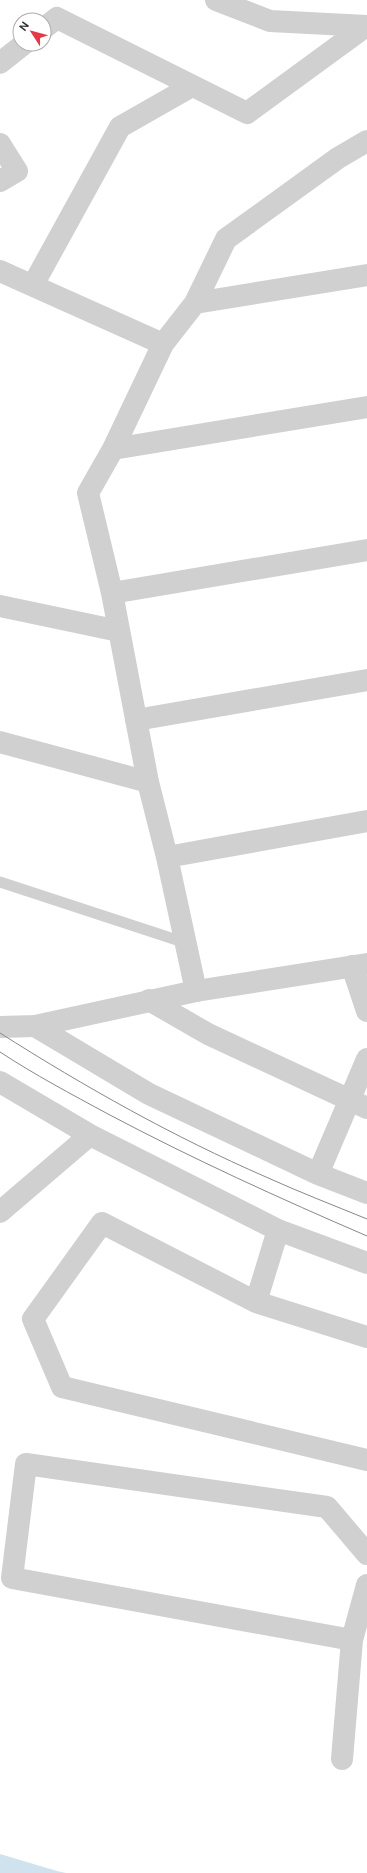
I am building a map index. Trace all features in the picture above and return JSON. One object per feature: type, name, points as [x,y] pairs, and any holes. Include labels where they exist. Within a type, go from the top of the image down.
[{"type":"street","points":[[216,0],[270,21],[366,26]]},
{"type":"street","points":[[52,22],[57,18],[247,113],[366,26]]},
{"type":"street","points":[[0,63],[14,52]]},
{"type":"street","points":[[33,285],[120,127],[192,86]]},
{"type":"street","points":[[196,991],[167,857],[148,782],[112,593],[88,493],[113,449],[163,344],[195,303],[226,239],[338,158],[367,141]]},
{"type":"street","points":[[0,144],[16,170],[0,181]]},
{"type":"street","points":[[0,271],[163,344]]},
{"type":"street","points":[[195,303],[367,275]]},
{"type":"street","points":[[113,449],[367,408]]},
{"type":"street","points":[[112,593],[367,550]]},
{"type":"street","points":[[0,606],[119,631]]},
{"type":"street","points":[[136,720],[367,680]]},
{"type":"street","points":[[0,742],[148,782]]},
{"type":"street","points":[[167,857],[367,821]]},
{"type":"street","points":[[0,1027],[35,1026],[196,991],[360,965],[367,1011]]},
{"type":"street","points":[[149,1000],[208,1034],[358,1103]]},
{"type":"street","points":[[35,1026],[149,1094],[318,1174],[367,1193]]},
{"type":"street","points":[[318,1174],[358,1103],[367,1059]]},
{"type":"street","points":[[0,1082],[90,1135],[278,1230],[367,1263]]},
{"type":"street","points":[[0,1212],[90,1135]]},
{"type":"street","points":[[367,1337],[256,1302],[102,1223],[33,1319],[62,1387],[367,1460]]},
{"type":"street","points":[[256,1302],[278,1230]]},
{"type":"street","points":[[352,1640],[12,1578],[26,1464],[328,1507],[367,1554]]},
{"type":"street","points":[[342,1759],[358,1670],[352,1640],[367,1585]]},
{"type":"lane","points":[[0,882],[186,943]]},
{"type":"water","points":[[0,1854],[57,1871],[66,1873],[0,1873]]},
{"type":"tram line","points":[[0,1033],[64,1073],[164,1128],[278,1183],[367,1219]]},
{"type":"tram line","points":[[0,1052],[26,1069],[67,1092],[172,1147],[269,1193],[367,1236]]}]
